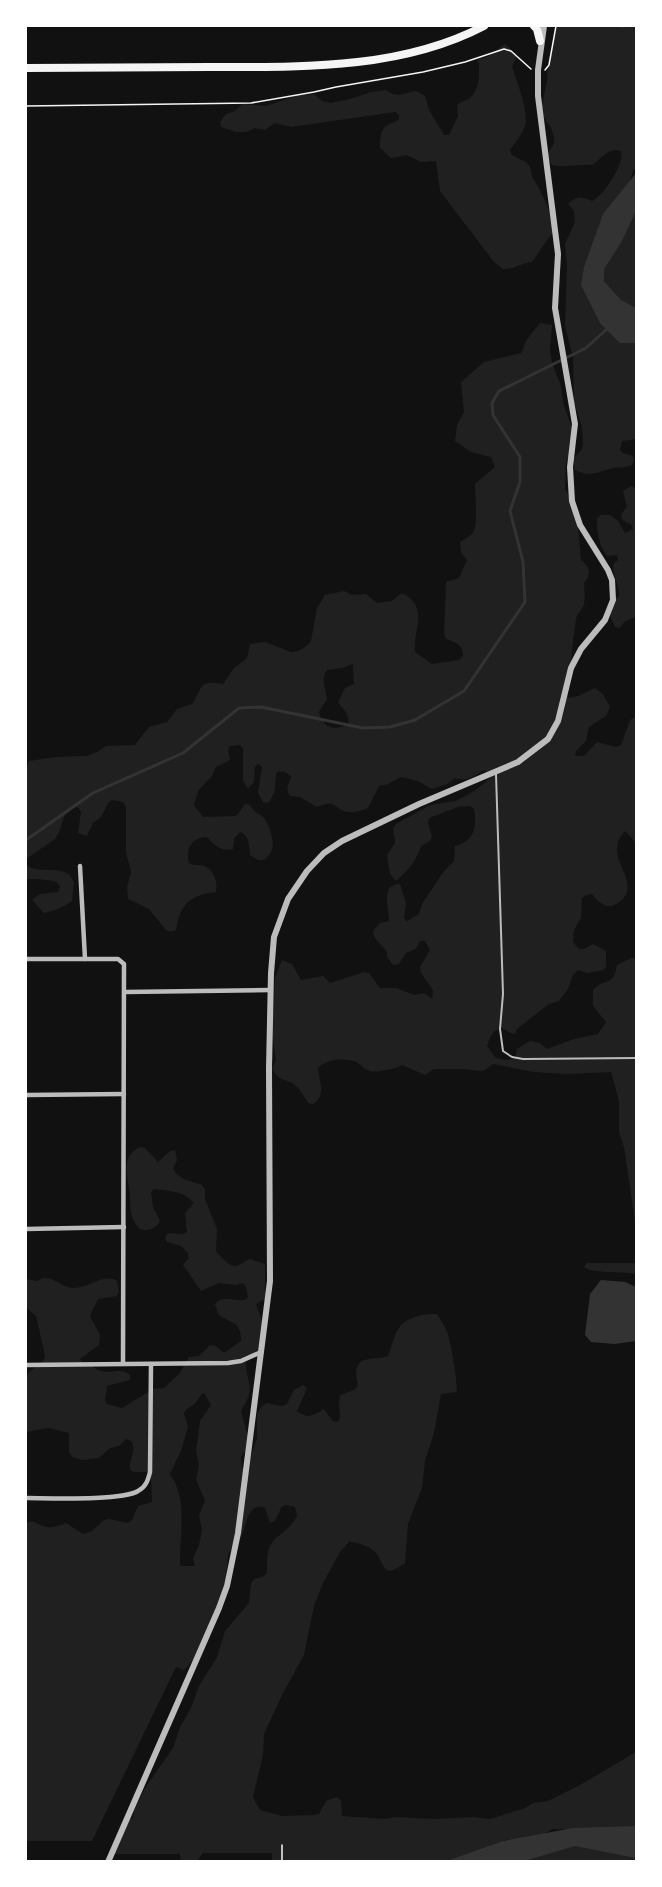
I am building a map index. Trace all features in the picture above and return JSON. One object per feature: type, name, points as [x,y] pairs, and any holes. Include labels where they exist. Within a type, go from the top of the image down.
[{"type":"highway","points":[[26,68],[284,67],[372,61],[425,50],[484,26]]},
{"type":"highway","points":[[474,31],[493,26]]},
{"type":"highway","points":[[534,26],[540,41]]},
{"type":"street","points":[[108,1862],[219,1608],[227,1586],[238,1533],[259,1353],[267,1313],[270,1281],[270,990],[274,937],[279,920],[294,888],[324,853],[380,822],[518,762],[551,735],[558,721],[571,668],[581,649],[605,620],[614,600],[612,580],[608,570],[580,525],[572,501],[570,467],[574,424],[555,308],[558,254],[541,123],[538,70],[540,41],[544,26]]},
{"type":"street","points":[[80,866],[85,959]]},
{"type":"street","points":[[26,959],[118,959],[123,961],[125,992],[123,1363]]},
{"type":"street","points":[[125,992],[270,990]]},
{"type":"street","points":[[26,1095],[124,1094]]},
{"type":"street","points":[[26,1229],[124,1227]]},
{"type":"street","points":[[26,1365],[228,1363],[241,1361],[259,1353]]},
{"type":"street","points":[[26,1498],[128,1496],[145,1486],[150,1472],[151,1364]]},
{"type":"lane","points":[[496,771],[503,994],[500,1029],[503,1051],[512,1057],[523,1059],[636,1058]]},
{"type":"path","points":[[26,106],[251,103],[423,72],[465,62],[504,49],[511,51],[529,67],[538,70],[547,69],[556,26]]},
{"type":"path","points":[[282,1845],[282,1862]]},
{"type":"shaded area","points":[[557,26],[636,26],[636,169],[634,169],[598,268],[620,343],[636,343],[636,439],[622,441],[620,450],[633,456],[634,460],[629,466],[590,474],[575,470],[573,459],[582,449],[583,443],[582,427],[574,402],[573,358],[565,326],[567,265],[565,244],[575,222],[574,211],[568,204],[579,198],[592,201],[602,193],[620,164],[621,151],[609,152],[592,165],[552,165],[547,155],[554,143],[554,137],[541,110],[547,81],[548,61]]},
{"type":"shaded area","points":[[505,44],[516,54],[512,67],[522,96],[526,120],[522,132],[510,150],[512,155],[525,161],[529,166],[555,229],[532,262],[503,269],[494,262],[440,191],[436,161],[421,162],[407,155],[391,158],[380,148],[383,130],[389,124],[399,120],[399,115],[395,112],[291,127],[275,123],[265,130],[255,128],[246,132],[236,132],[221,127],[220,122],[226,114],[235,111],[242,104],[266,106],[299,95],[314,94],[322,101],[331,103],[371,92],[386,90],[400,95],[416,91],[425,96],[429,110],[444,135],[449,135],[458,116],[457,105],[470,98],[476,90],[479,74],[478,59],[487,57]]},
{"type":"shaded area","points":[[636,173],[636,211],[622,241],[604,269],[604,281],[621,300],[636,308],[636,343],[620,343],[600,323],[581,285],[584,267],[603,214]]},
{"type":"shaded area","points":[[636,211],[635,309],[621,300],[604,281],[604,269]]},
{"type":"shaded area","points":[[540,323],[552,325],[550,350],[552,363],[561,386],[563,402],[575,438],[566,461],[565,489],[574,506],[581,560],[588,568],[589,574],[584,583],[584,604],[576,619],[566,694],[569,698],[595,688],[603,694],[610,707],[606,716],[589,727],[586,741],[576,751],[575,756],[584,756],[597,742],[616,747],[621,745],[630,720],[636,717],[636,843],[625,831],[618,844],[617,854],[628,889],[623,899],[615,905],[608,906],[592,894],[582,898],[581,918],[574,930],[573,942],[579,949],[593,944],[606,951],[604,970],[587,973],[578,970],[559,1001],[549,1004],[517,1029],[515,1034],[502,1028],[496,1030],[487,1046],[496,1058],[515,1059],[517,1049],[530,1041],[540,1043],[547,1049],[574,1039],[598,1034],[606,1022],[593,1006],[593,990],[611,980],[617,965],[636,958],[636,1228],[624,1147],[619,1132],[619,1101],[611,1072],[567,1074],[534,1072],[493,1064],[480,1071],[434,1069],[425,1075],[402,1065],[373,1071],[354,1061],[335,1060],[318,1068],[321,1092],[313,1104],[308,1103],[295,1085],[279,1078],[272,1069],[276,1060],[272,1034],[275,978],[282,960],[292,964],[301,980],[323,976],[330,983],[364,972],[369,973],[380,988],[396,988],[414,995],[424,993],[432,999],[433,990],[421,973],[420,967],[430,950],[425,941],[420,941],[416,949],[406,953],[399,964],[393,965],[373,931],[380,923],[389,921],[387,898],[390,888],[394,885],[400,884],[406,903],[404,918],[407,921],[419,914],[422,904],[444,871],[454,861],[455,846],[471,837],[475,827],[474,808],[458,807],[429,818],[432,837],[430,841],[421,846],[411,865],[396,881],[390,874],[387,855],[395,843],[393,828],[396,824],[430,805],[455,801],[469,794],[491,777],[488,772],[483,770],[466,779],[455,778],[447,784],[432,789],[418,781],[401,777],[379,786],[368,808],[349,812],[332,804],[317,807],[300,797],[290,796],[287,789],[291,777],[283,772],[277,772],[273,794],[268,803],[263,802],[258,793],[262,767],[258,764],[255,767],[254,782],[248,789],[243,781],[243,749],[240,745],[230,746],[228,751],[230,760],[216,767],[212,776],[198,791],[194,805],[203,817],[236,816],[245,804],[250,805],[266,821],[271,834],[272,848],[264,860],[258,860],[250,855],[247,838],[240,832],[234,839],[233,849],[229,850],[221,849],[207,837],[197,839],[189,849],[189,863],[204,866],[213,873],[216,880],[216,892],[199,895],[188,902],[181,913],[176,930],[170,932],[149,909],[128,899],[127,887],[131,872],[126,852],[126,807],[123,802],[112,800],[108,803],[101,817],[93,823],[87,836],[78,833],[81,812],[74,806],[66,814],[55,839],[26,859],[26,770],[29,761],[87,756],[106,746],[135,745],[149,727],[167,722],[177,709],[192,704],[202,686],[209,683],[223,684],[234,668],[247,658],[250,644],[265,642],[291,652],[305,647],[311,641],[317,608],[325,595],[344,591],[352,595],[366,594],[377,603],[392,601],[400,594],[404,594],[412,600],[418,614],[415,652],[432,664],[459,660],[463,656],[460,646],[446,639],[444,634],[446,582],[459,578],[467,560],[461,552],[460,542],[471,535],[474,530],[475,484],[495,467],[491,457],[471,452],[455,441],[457,425],[464,412],[461,382],[484,362],[521,353],[527,339]],"holes":[[[353,664],[354,684],[345,688],[338,702],[347,714],[349,724],[330,727],[323,722],[319,712],[327,699],[325,673],[327,670]]]},
{"type":"shaded area","points":[[631,486],[636,488],[636,617],[625,621],[620,628],[615,627],[609,613],[615,599],[619,597],[613,568],[614,563],[618,560],[617,555],[607,556],[604,551],[599,538],[597,518],[601,515],[610,515],[618,521],[625,533],[633,529],[631,524],[622,520],[621,514],[627,507],[623,491]]},
{"type":"shaded area","points":[[26,865],[31,868],[58,870],[69,874],[74,882],[72,901],[44,913],[32,900],[40,894],[58,892],[60,887],[57,882],[53,881],[26,879]]},
{"type":"shaded area","points":[[140,1147],[145,1148],[158,1162],[170,1151],[175,1150],[177,1160],[173,1169],[176,1173],[186,1180],[202,1185],[205,1189],[205,1199],[217,1229],[216,1251],[233,1266],[250,1259],[265,1264],[265,1299],[256,1304],[263,1324],[261,1351],[246,1360],[250,1390],[241,1411],[249,1441],[241,1457],[242,1468],[246,1470],[257,1438],[257,1414],[262,1406],[267,1403],[282,1406],[287,1404],[294,1390],[303,1385],[307,1388],[297,1411],[310,1416],[324,1409],[333,1421],[338,1422],[340,1395],[357,1387],[357,1366],[364,1360],[388,1356],[396,1333],[408,1320],[425,1314],[437,1314],[447,1331],[452,1352],[457,1388],[456,1392],[441,1394],[434,1433],[425,1461],[422,1488],[408,1524],[405,1563],[398,1568],[386,1570],[376,1553],[367,1546],[356,1543],[349,1542],[340,1552],[323,1583],[314,1606],[304,1655],[264,1734],[263,1755],[253,1797],[260,1810],[282,1816],[314,1815],[319,1814],[326,1801],[337,1797],[341,1801],[342,1816],[385,1819],[474,1817],[490,1819],[525,1808],[533,1803],[548,1801],[636,1752],[636,1831],[553,1829],[534,1839],[505,1840],[469,1862],[272,1862],[272,1853],[203,1853],[197,1861],[181,1862],[180,1854],[111,1854],[129,1819],[133,1818],[145,1788],[173,1748],[199,1686],[217,1657],[225,1631],[249,1603],[251,1583],[254,1579],[263,1577],[267,1573],[268,1550],[271,1544],[297,1516],[295,1507],[285,1505],[281,1508],[275,1521],[270,1523],[265,1508],[254,1508],[248,1517],[240,1539],[228,1555],[224,1597],[194,1659],[184,1670],[176,1667],[92,1841],[26,1841],[26,1523],[32,1521],[49,1527],[66,1523],[83,1534],[92,1531],[104,1520],[128,1523],[132,1520],[138,1506],[152,1502],[149,1472],[130,1470],[133,1448],[131,1441],[126,1439],[119,1446],[110,1448],[99,1458],[82,1460],[72,1457],[69,1452],[69,1433],[49,1428],[26,1432],[26,1375],[44,1360],[45,1355],[36,1316],[26,1307],[26,1279],[37,1281],[52,1279],[71,1288],[103,1279],[117,1281],[119,1291],[117,1296],[98,1299],[90,1316],[100,1335],[99,1345],[80,1359],[83,1363],[101,1371],[123,1371],[130,1375],[130,1380],[107,1386],[105,1400],[107,1404],[122,1408],[153,1389],[164,1388],[179,1374],[189,1357],[199,1356],[210,1345],[216,1346],[224,1353],[241,1341],[241,1334],[237,1326],[218,1314],[215,1304],[221,1300],[244,1300],[248,1297],[243,1283],[236,1285],[219,1283],[201,1291],[183,1265],[189,1258],[188,1253],[181,1246],[167,1242],[165,1238],[168,1233],[187,1232],[185,1213],[194,1203],[191,1199],[170,1191],[154,1189],[151,1192],[153,1207],[160,1221],[154,1228],[148,1230],[140,1229],[136,1224],[132,1215],[127,1171],[128,1160]],"holes":[[[204,1393],[211,1405],[200,1421],[196,1451],[199,1465],[196,1479],[205,1501],[199,1515],[202,1530],[193,1558],[195,1566],[180,1566],[181,1507],[176,1485],[170,1474],[181,1451],[188,1427],[184,1413]]]},
{"type":"shaded area","points":[[587,1263],[636,1263],[636,1274],[594,1271],[584,1267]]},
{"type":"shaded area","points":[[601,1280],[625,1282],[636,1287],[636,1341],[615,1344],[591,1342],[585,1335],[590,1294]]},
{"type":"shaded area","points":[[636,1826],[636,1858],[575,1846],[524,1861],[447,1861],[503,1841],[573,1828]]},
{"type":"shaded area","points":[[553,1840],[636,1849],[636,1861],[489,1862]]},
{"type":"waterway","points":[[26,840],[93,793],[183,753],[239,708],[261,707],[363,728],[390,727],[415,720],[464,691],[525,602],[523,562],[510,511],[520,482],[520,457],[493,415],[492,403],[499,391],[586,348],[608,328],[607,326]]}]
